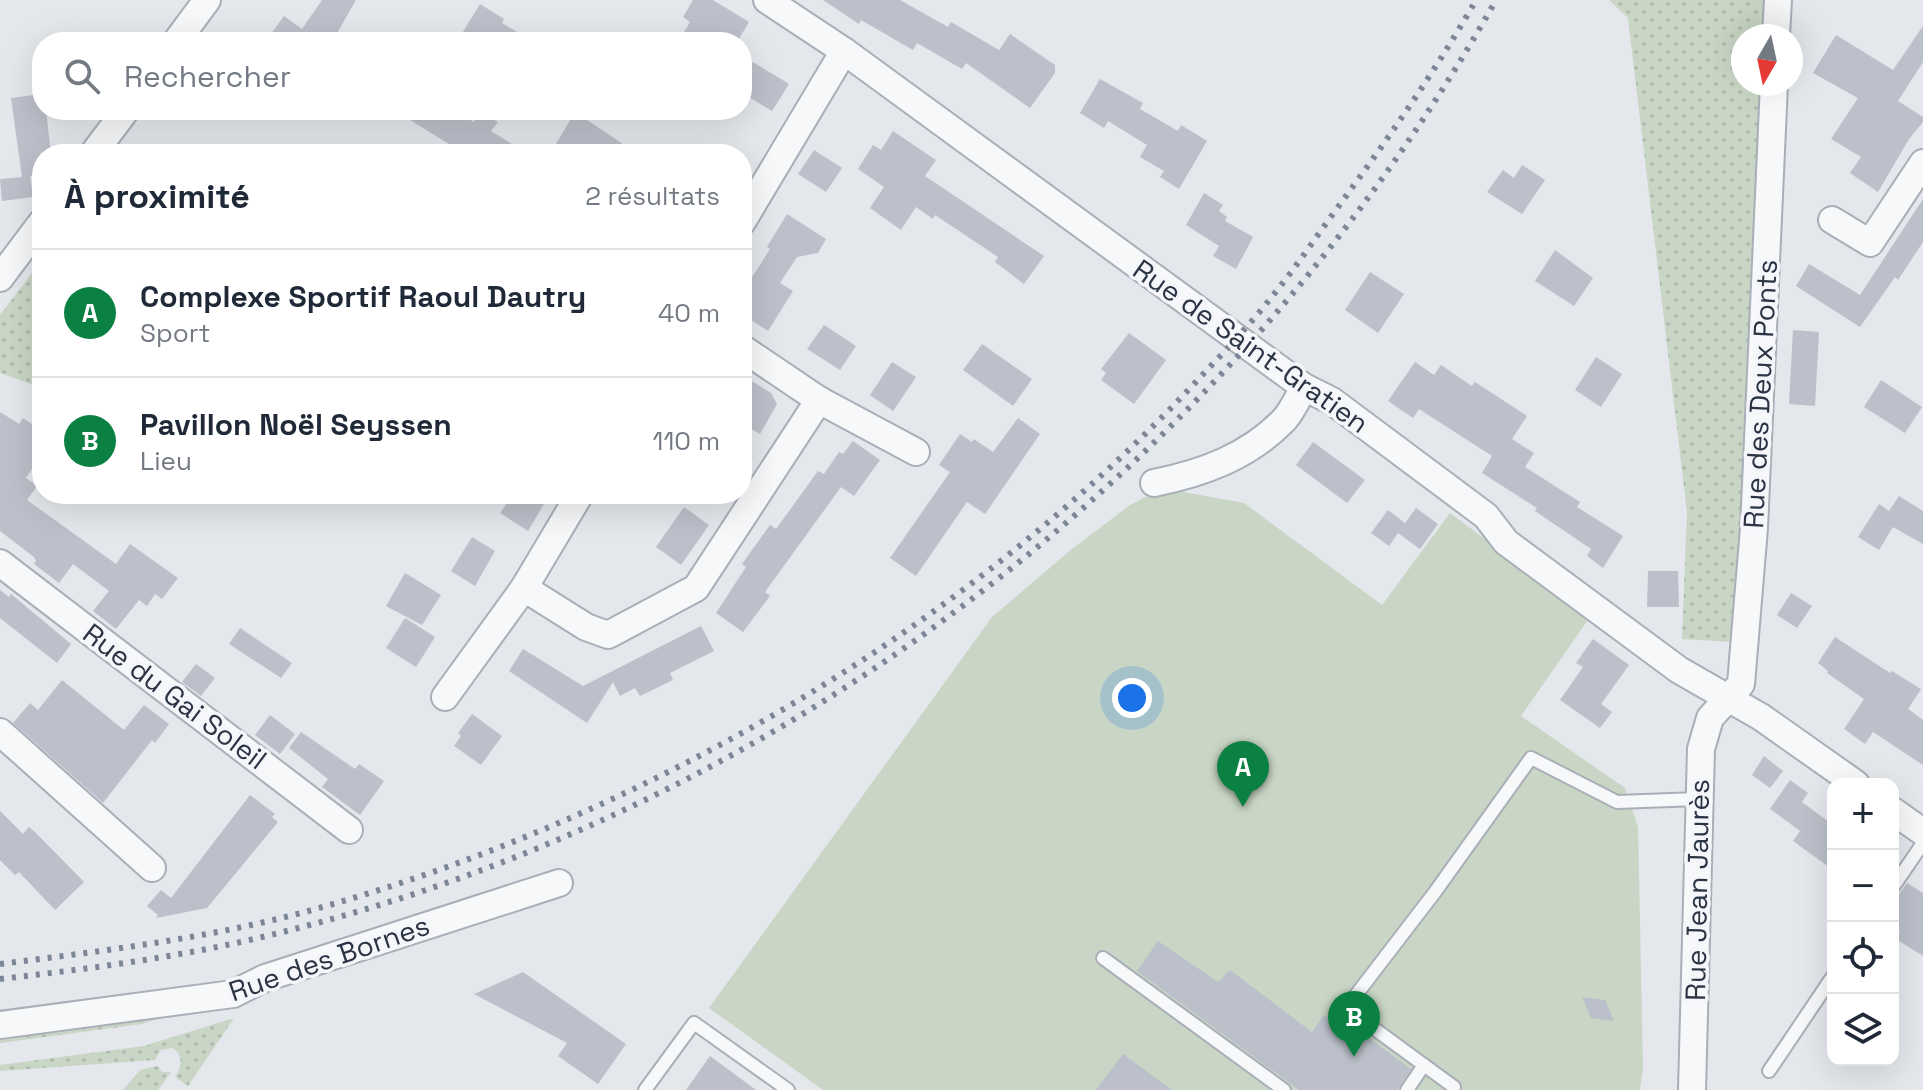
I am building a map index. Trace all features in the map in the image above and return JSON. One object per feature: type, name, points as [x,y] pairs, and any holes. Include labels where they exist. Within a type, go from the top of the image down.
[{"type":"street","points":[[183,32],[207,0]]},
{"type":"street","name":"Rue de Saint-Gratien","points":[[767,0],[844,51],[1304,387],[1332,401],[1486,516],[1506,542],[1679,670],[1761,717],[1847,778]]},
{"type":"street","points":[[1777,24],[1778,0]]},
{"type":"street","points":[[752,205],[844,51]]},
{"type":"street","name":"Rue des Deux Ponts","points":[[1729,699],[1741,684],[1754,528],[1773,96]]},
{"type":"street","points":[[100,144],[118,120]]},
{"type":"street","points":[[1832,220],[1870,243],[1923,163]]},
{"type":"street","points":[[0,278],[32,236]]},
{"type":"street","points":[[752,355],[819,400],[916,452]]},
{"type":"street","points":[[1154,483],[1197,474],[1240,454],[1284,419],[1304,387]]},
{"type":"street","points":[[752,502],[819,400]]},
{"type":"street","points":[[445,697],[524,588],[574,504]]},
{"type":"street","points":[[524,588],[586,627],[608,635],[696,588],[751,504]]},
{"type":"street","name":"Rue du Gai Soleil","points":[[0,563],[349,830]]},
{"type":"street","name":"Rue Jean Jaurès","points":[[1692,1090],[1701,749],[1710,718],[1729,699]]},
{"type":"street","points":[[0,732],[152,868]]},
{"type":"street","points":[[1899,815],[1923,832]]},
{"type":"street","name":"Rue des Bornes","points":[[0,1025],[233,994],[265,978],[559,883]]},
{"type":"lane","points":[[1454,1087],[1346,1008],[1435,892],[1531,758],[1617,802],[1698,799]]},
{"type":"lane","points":[[1899,878],[1923,843]]},
{"type":"lane","points":[[1103,958],[1284,1090]]},
{"type":"lane","points":[[1769,1071],[1827,985]]},
{"type":"lane","points":[[645,1090],[694,1023],[788,1090]]},
{"type":"lane","points":[[1407,1090],[1424,1065]]},
{"type":"green space","points":[[1609,0],[1767,0],[1766,24],[1731,24],[1731,96],[1762,96],[1742,527],[1733,642],[1682,639],[1687,512],[1628,18]]},
{"type":"green space","points":[[32,273],[32,384],[0,373],[0,315]]},
{"type":"green space","points":[[1162,488],[1244,503],[1382,605],[1450,513],[1590,617],[1521,716],[1625,788],[1638,827],[1643,1068],[1640,1090],[823,1090],[709,1008],[992,617],[1072,549],[1130,505]]},
{"type":"green space","points":[[194,1007],[142,1024],[0,1043],[0,1034]]},
{"type":"green space","points":[[234,1018],[188,1086],[175,1077],[181,1061],[172,1048],[161,1050],[155,1060],[0,1071],[0,1065],[144,1046]]},
{"type":"green space","points":[[158,1066],[162,1072],[171,1072],[158,1090],[123,1090],[140,1070]]},
{"type":"building","points":[[322,0],[356,0],[338,32],[272,32],[284,16],[302,29]]},
{"type":"building","points":[[693,0],[713,0],[749,22],[743,32],[684,32],[690,22],[683,17]]},
{"type":"building","points":[[823,0],[900,0],[948,27],[951,22],[999,50],[1010,34],[1055,65],[1055,73],[1030,108],[966,63],[962,69],[917,43],[913,50],[861,20],[859,24]]},
{"type":"building","points":[[480,4],[504,19],[502,23],[517,32],[463,32]]},
{"type":"building","points":[[1923,26],[1923,62],[1898,101],[1923,117],[1923,122],[1909,139],[1878,192],[1850,173],[1861,157],[1831,139],[1858,98],[1813,73],[1836,35],[1893,70]]},
{"type":"building","points":[[752,64],[789,84],[772,111],[752,99]]},
{"type":"building","points":[[1100,79],[1143,103],[1140,109],[1178,131],[1181,125],[1207,141],[1179,189],[1160,177],[1164,171],[1140,157],[1147,145],[1108,121],[1104,128],[1080,113]]},
{"type":"building","points":[[32,95],[32,120],[47,120],[50,144],[32,144],[32,197],[2,201],[0,179],[22,177],[11,98]]},
{"type":"building","points":[[410,120],[495,120],[498,122],[491,131],[512,144],[449,144]]},
{"type":"building","points":[[570,120],[587,120],[623,144],[556,144]]},
{"type":"building","points":[[893,131],[936,160],[925,176],[1044,256],[1024,284],[995,262],[998,257],[935,215],[933,219],[916,207],[901,230],[870,208],[884,187],[858,169],[873,145],[881,150]]},
{"type":"building","points":[[814,150],[842,168],[826,192],[798,174]]},
{"type":"building","points":[[1522,165],[1545,180],[1522,214],[1487,192],[1503,170],[1514,178]]},
{"type":"building","points":[[1204,193],[1223,205],[1219,211],[1227,217],[1225,221],[1253,237],[1236,269],[1213,256],[1219,246],[1186,225]]},
{"type":"building","points":[[1923,199],[1923,242],[1898,280],[1895,277],[1860,327],[1796,286],[1809,264],[1860,295]]},
{"type":"building","points":[[787,214],[826,239],[818,253],[797,257],[780,283],[793,291],[768,331],[752,321],[752,277],[770,249],[767,247]]},
{"type":"building","points":[[1555,250],[1593,278],[1574,306],[1535,281]]},
{"type":"building","points":[[1370,272],[1404,294],[1378,333],[1345,310]]},
{"type":"building","points":[[824,325],[856,346],[840,370],[807,349]]},
{"type":"building","points":[[1793,330],[1819,332],[1815,406],[1789,404]]},
{"type":"building","points":[[1129,333],[1166,360],[1134,404],[1101,380],[1106,373],[1101,369]]},
{"type":"building","points":[[982,344],[1032,379],[1013,406],[963,370]]},
{"type":"building","points":[[1596,357],[1622,374],[1601,407],[1575,390]]},
{"type":"building","points":[[892,362],[916,377],[893,411],[870,395]]},
{"type":"building","points":[[1415,362],[1434,375],[1441,365],[1472,386],[1475,382],[1527,416],[1512,439],[1534,453],[1525,467],[1580,502],[1577,507],[1623,536],[1603,568],[1587,556],[1591,549],[1535,511],[1537,508],[1482,473],[1492,456],[1419,409],[1413,418],[1388,401]]},
{"type":"building","points":[[1881,380],[1922,407],[1905,433],[1864,407]]},
{"type":"building","points":[[752,381],[771,393],[777,404],[760,434],[752,430]]},
{"type":"building","points":[[0,412],[19,424],[23,418],[32,424],[32,469],[26,478],[32,482],[32,493],[27,500],[116,564],[130,544],[178,578],[162,599],[155,594],[147,606],[139,600],[116,629],[93,611],[109,591],[73,564],[59,583],[34,564],[34,557],[0,531]]},
{"type":"building","points":[[1018,418],[1040,434],[985,514],[967,502],[916,576],[890,558],[950,472],[939,465],[960,434],[993,452]]},
{"type":"building","points":[[853,441],[880,460],[854,496],[841,487],[765,592],[770,596],[743,632],[716,613],[746,567],[742,564],[770,525],[776,529],[818,471],[824,474],[839,452],[843,454]]},
{"type":"building","points":[[1313,442],[1365,480],[1347,503],[1296,465]]},
{"type":"building","points":[[1899,496],[1923,511],[1923,544],[1893,527],[1879,550],[1858,537],[1879,504],[1889,511]]},
{"type":"building","points":[[506,504],[544,504],[528,531],[500,513]]},
{"type":"building","points":[[684,507],[709,525],[681,565],[656,547]]},
{"type":"building","points":[[1416,508],[1438,524],[1420,549],[1398,533]]},
{"type":"building","points":[[1388,510],[1405,523],[1389,546],[1371,533]]},
{"type":"building","points":[[472,537],[495,551],[475,586],[451,571]]},
{"type":"building","points":[[1648,571],[1678,571],[1679,607],[1647,607]]},
{"type":"building","points":[[405,573],[441,595],[422,625],[386,606]]},
{"type":"building","points":[[0,590],[9,597],[11,594],[71,644],[57,663],[0,618]]},
{"type":"building","points":[[1791,593],[1812,606],[1797,628],[1777,615]]},
{"type":"building","points":[[405,618],[435,637],[416,667],[386,648]]},
{"type":"building","points":[[701,626],[714,651],[670,673],[673,680],[640,696],[635,688],[620,696],[613,682],[587,723],[509,671],[523,649],[583,686]]},
{"type":"building","points":[[240,628],[292,663],[281,678],[229,644]]},
{"type":"building","points":[[1835,637],[1921,689],[1908,709],[1923,720],[1923,765],[1873,732],[1865,744],[1844,729],[1864,699],[1818,663]]},
{"type":"building","points":[[1593,639],[1629,665],[1601,704],[1612,712],[1600,728],[1560,700],[1583,667],[1576,663]]},
{"type":"building","points":[[196,664],[215,678],[201,696],[182,682]]},
{"type":"building","points":[[62,680],[124,730],[144,705],[169,724],[155,743],[152,740],[103,803],[13,723],[30,703],[38,710]]},
{"type":"building","points":[[472,714],[502,736],[481,765],[454,746],[461,736],[458,733]]},
{"type":"building","points":[[270,715],[295,734],[280,754],[255,735]]},
{"type":"building","points":[[301,732],[355,769],[359,764],[384,781],[360,815],[322,787],[328,779],[289,748]]},
{"type":"building","points":[[1764,756],[1783,771],[1770,788],[1752,775]]},
{"type":"building","points":[[1790,780],[1808,793],[1802,802],[1827,821],[1827,866],[1793,841],[1800,831],[1770,809]]},
{"type":"building","points":[[250,795],[275,814],[272,817],[278,822],[207,908],[156,918],[158,915],[147,906],[161,890],[171,898]]},
{"type":"building","points":[[0,811],[23,834],[29,827],[84,882],[55,910],[19,872],[15,875],[0,860]]},
{"type":"building","points":[[1907,883],[1923,893],[1923,956],[1899,941],[1900,893]]},
{"type":"building","points":[[1158,941],[1218,982],[1230,970],[1312,1032],[1324,1015],[1346,1032],[1351,1025],[1411,1069],[1397,1090],[1299,1090],[1137,971]]},
{"type":"building","points":[[523,972],[626,1044],[598,1084],[558,1056],[567,1043],[474,994]]},
{"type":"building","points":[[1582,997],[1605,1000],[1614,1021],[1591,1018]]},
{"type":"building","points":[[1123,1054],[1172,1090],[1096,1090]]},
{"type":"building","points":[[710,1056],[756,1090],[686,1090]]},
{"type":"railway","points":[[0,964],[246,926],[326,906],[446,867],[565,820],[681,765],[794,703],[903,633],[1006,557],[1103,474],[1237,338],[1286,279],[1374,157],[1476,0]]},
{"type":"railway","points":[[0,979],[130,962],[226,945],[450,882],[634,805],[809,710],[974,597],[1127,469],[1266,325],[1389,169],[1496,0]]},
{"type":"place","name":"Complexe Sportif Raoul Dautry","points":[[1243,807]]},
{"type":"place","name":"Pavillon Noël Seyssen","points":[[1354,1057]]}]
